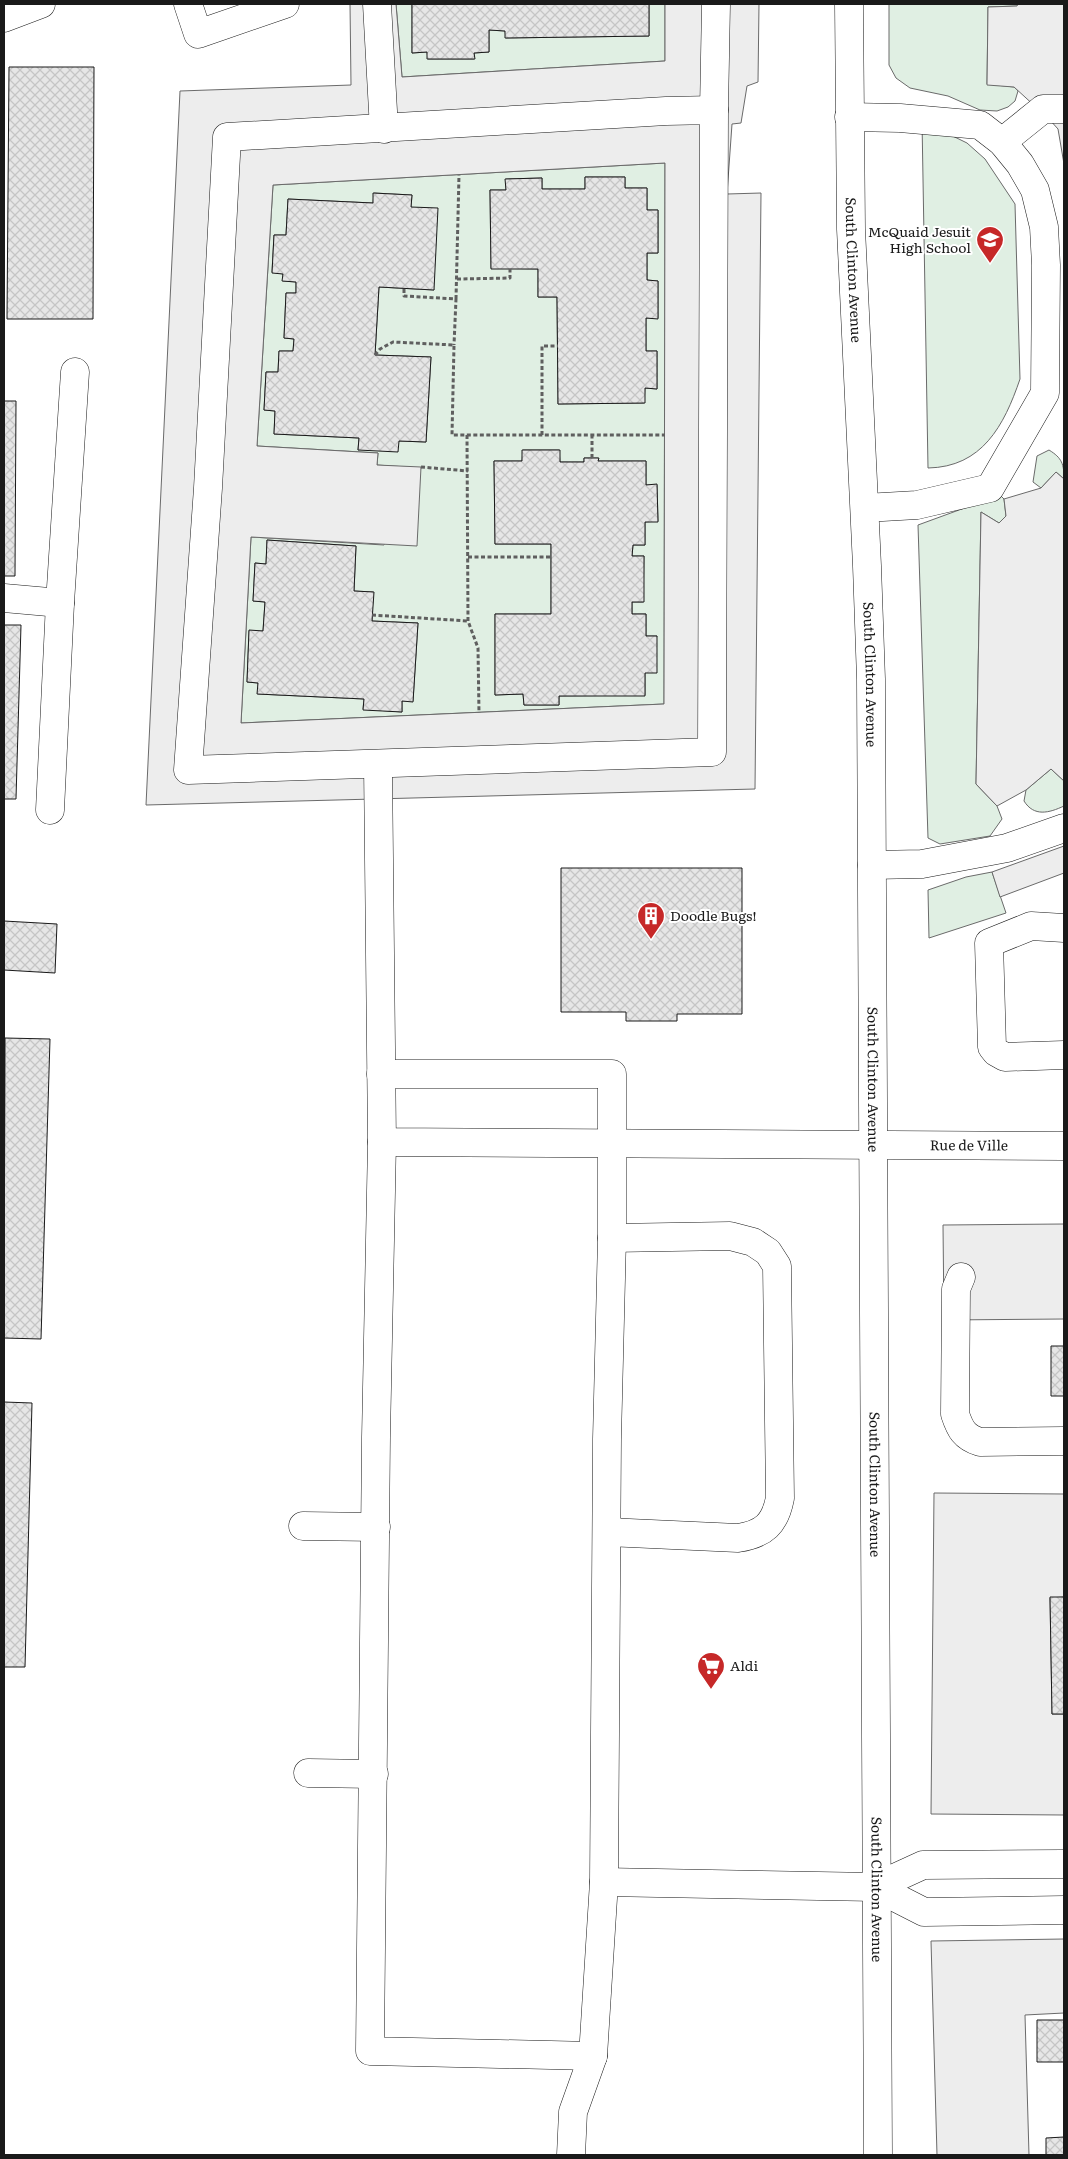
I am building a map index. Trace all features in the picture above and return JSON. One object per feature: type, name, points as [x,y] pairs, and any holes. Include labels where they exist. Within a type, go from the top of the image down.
[{"type":"street","points":[[4,18],[41,4]]},
{"type":"street","points":[[188,4],[198,34],[285,4]]},
{"type":"street","points":[[377,4],[384,129]]},
{"type":"street","points":[[714,110],[666,111],[227,137],[208,488],[188,770],[712,752],[716,4]]},
{"type":"street","name":"South Clinton Avenue","points":[[849,4],[849,116],[853,284],[865,508],[871,670],[875,1887],[878,2155]]},
{"type":"street","points":[[1002,142],[1043,110],[1064,109]]},
{"type":"street","points":[[849,116],[900,118],[980,125],[1002,142],[1020,164],[1035,190],[1044,227],[1046,265],[1045,393],[990,488],[917,505],[865,508]]},
{"type":"street","points":[[50,810],[60,603],[75,372]]},
{"type":"street","points":[[4,598],[60,603]]},
{"type":"street","points":[[378,764],[382,1142],[370,2051],[594,2056]]},
{"type":"street","points":[[872,865],[922,864],[1007,848],[1064,828]]},
{"type":"street","points":[[1064,928],[1032,926],[989,943],[992,1047],[996,1052],[1005,1057],[1064,1055]]},
{"type":"street","points":[[381,1074],[612,1074],[612,1238],[607,1439],[608,1532],[604,1882],[594,2056],[573,2112],[571,2155]]},
{"type":"street","name":"Rue de Ville","points":[[382,1142],[1064,1146]]},
{"type":"street","points":[[608,1532],[738,1538],[754,1535],[767,1527],[777,1513],[780,1498],[778,1266],[768,1252],[753,1242],[730,1236],[612,1238]]},
{"type":"street","points":[[961,1278],[956,1289],[955,1414],[959,1428],[969,1438],[980,1442],[1064,1441]]},
{"type":"street","points":[[304,1526],[376,1527]]},
{"type":"street","points":[[308,1773],[374,1774]]},
{"type":"street","points":[[604,1882],[875,1887],[923,1865],[1064,1864]]},
{"type":"street","points":[[875,1887],[924,1912],[1064,1910]]},
{"type":"path","points":[[459,174],[452,434],[664,435]]},
{"type":"path","points":[[457,279],[510,278],[510,269]]},
{"type":"path","points":[[404,289],[404,296],[456,299]]},
{"type":"path","points":[[375,355],[380,349],[394,342],[454,345]]},
{"type":"path","points":[[542,435],[542,346],[558,346]]},
{"type":"path","points":[[468,434],[468,621],[478,648],[479,713]]},
{"type":"path","points":[[592,435],[592,458]]},
{"type":"path","points":[[421,468],[468,471]]},
{"type":"path","points":[[468,557],[551,556]]},
{"type":"path","points":[[372,615],[468,621]]},
{"type":"green space","points":[[396,4],[412,4],[412,53],[427,52],[428,59],[474,59],[474,53],[489,52],[489,30],[505,31],[506,38],[649,36],[649,4],[665,4],[665,61],[402,77]]},
{"type":"green space","points":[[889,4],[1018,4],[1018,6],[988,7],[987,84],[1014,87],[1018,91],[1015,101],[1008,107],[997,111],[980,110],[948,96],[910,88],[896,78],[889,65]]},
{"type":"green space","points":[[922,121],[967,143],[985,159],[1015,204],[1020,379],[998,428],[977,452],[947,466],[928,468]]},
{"type":"green space","points":[[665,163],[664,704],[241,723],[251,537],[384,545],[421,468],[377,465],[378,453],[257,446],[273,185]],"holes":[[[585,177],[625,177],[625,188],[647,188],[647,210],[658,210],[658,253],[647,253],[647,280],[658,281],[658,318],[646,318],[646,351],[657,351],[657,389],[645,388],[644,403],[558,404],[557,297],[538,297],[538,269],[491,268],[490,190],[506,190],[506,179],[542,178],[542,189],[585,189]],[[374,193],[412,195],[411,207],[434,290],[379,287],[375,355],[431,357],[426,442],[399,441],[358,450],[359,438],[274,434],[275,411],[264,410],[266,372],[278,372],[279,351],[293,351],[294,339],[284,338],[286,293],[296,293],[296,282],[283,281],[283,274],[272,272],[274,235],[286,235],[288,199],[373,203]],[[523,450],[559,450],[560,462],[584,462],[584,458],[598,458],[598,461],[646,461],[646,485],[657,485],[658,521],[645,522],[645,545],[633,545],[632,556],[644,556],[643,602],[632,602],[632,614],[646,614],[646,636],[657,636],[645,673],[645,695],[559,696],[559,705],[524,705],[523,694],[495,695],[495,614],[551,614],[551,544],[495,544],[494,461],[522,461]],[[267,540],[356,546],[354,591],[373,592],[372,621],[418,623],[413,701],[402,701],[402,712],[363,709],[364,699],[258,694],[258,683],[247,682],[249,631],[263,631],[265,602],[253,601],[255,563],[266,564]]]},
{"type":"green space","points":[[1049,450],[1061,462],[1064,479],[1056,472],[1041,488],[1033,482],[1037,456]]},
{"type":"green space","points":[[1000,495],[1004,499],[1006,516],[999,523],[981,512],[976,784],[997,806],[1002,819],[990,836],[940,844],[928,838],[918,525]]},
{"type":"green space","points":[[1051,769],[1064,781],[1064,806],[1047,812],[1032,810],[1024,801],[1026,790]]},
{"type":"green space","points":[[992,872],[1006,913],[929,938],[928,890],[966,877]]},
{"type":"shaded area","points":[[350,4],[396,4],[402,77],[665,61],[665,4],[759,4],[758,82],[747,86],[741,123],[732,124],[727,194],[761,193],[755,789],[146,805],[180,91],[351,85]],"holes":[[[665,163],[664,704],[241,723],[251,537],[417,546],[421,467],[377,465],[378,453],[257,446],[273,185]]]},
{"type":"shaded area","points":[[1018,4],[1064,4],[1064,164],[1058,129],[1049,119],[1014,87],[987,85],[988,7],[1017,6]]},
{"type":"shaded area","points":[[1056,472],[1064,479],[1064,781],[1051,769],[1026,790],[997,806],[976,784],[981,512],[999,523],[1006,516],[1004,499],[1041,488]]},
{"type":"shaded area","points":[[1064,846],[1064,873],[1000,897],[992,872]]},
{"type":"shaded area","points":[[1064,1224],[1064,1319],[944,1320],[943,1225]]},
{"type":"shaded area","points":[[934,1493],[1064,1494],[1064,1597],[1050,1598],[1052,1714],[1064,1714],[1064,1815],[931,1814]]},
{"type":"shaded area","points":[[1064,1939],[1064,2013],[1025,2015],[1029,2155],[937,2155],[931,1941]]},
{"type":"building","points":[[412,4],[649,4],[649,36],[505,38],[505,31],[489,30],[489,52],[474,53],[475,59],[427,59],[427,52],[412,53]]},
{"type":"building","points":[[9,67],[94,67],[93,319],[7,319]]},
{"type":"building","points":[[585,177],[625,177],[625,188],[647,188],[647,210],[658,210],[658,253],[647,253],[647,280],[658,281],[658,319],[646,318],[646,351],[657,351],[657,389],[645,388],[645,403],[558,404],[557,297],[538,297],[538,269],[491,269],[490,190],[506,190],[505,179],[542,178],[542,189],[585,189]]},
{"type":"building","points":[[373,193],[412,195],[411,207],[438,208],[434,290],[379,287],[375,355],[431,357],[426,442],[399,441],[398,452],[358,450],[359,438],[274,434],[275,411],[264,410],[266,372],[278,372],[279,351],[293,351],[294,339],[284,338],[286,293],[296,293],[296,282],[282,281],[283,274],[272,273],[274,235],[286,235],[288,199],[373,203]]},
{"type":"building","points":[[4,401],[16,401],[15,576],[4,576]]},
{"type":"building","points":[[522,450],[560,450],[560,462],[584,462],[584,458],[599,458],[598,461],[646,461],[646,485],[657,484],[658,522],[645,522],[645,545],[633,545],[632,556],[644,556],[644,602],[632,602],[632,614],[646,614],[646,636],[657,636],[657,673],[645,673],[645,696],[559,696],[559,705],[524,705],[523,694],[495,695],[495,614],[551,614],[551,544],[495,544],[494,461],[522,461]]},
{"type":"building","points":[[267,540],[356,546],[354,591],[374,592],[372,621],[418,623],[413,702],[402,701],[402,712],[363,710],[364,699],[257,694],[258,683],[247,682],[249,630],[263,631],[265,602],[253,601],[255,563],[266,564]]},
{"type":"building","points":[[4,625],[21,625],[16,799],[4,799]]},
{"type":"building","name":"Doodle Bugs!","points":[[561,868],[742,868],[742,1014],[677,1014],[677,1021],[626,1021],[626,1012],[561,1012]]},
{"type":"building","points":[[4,921],[57,924],[55,973],[4,970]]},
{"type":"building","points":[[5,1038],[50,1039],[41,1339],[4,1338]]},
{"type":"building","points":[[1051,1346],[1064,1346],[1064,1396],[1051,1396]]},
{"type":"building","points":[[4,1402],[32,1403],[25,1667],[4,1667]]},
{"type":"building","points":[[1050,1597],[1064,1597],[1064,1714],[1052,1714]]},
{"type":"building","points":[[1037,2020],[1064,2020],[1064,2062],[1037,2062]]},
{"type":"building","points":[[1064,2137],[1064,2155],[1046,2155],[1046,2138]]},
{"type":"place","name":"McQuaid Jesuit High School","points":[[990,264]]},
{"type":"place","name":"Doodle Bugs!","points":[[651,940]]},
{"type":"place","name":"Aldi","points":[[711,1690]]}]
